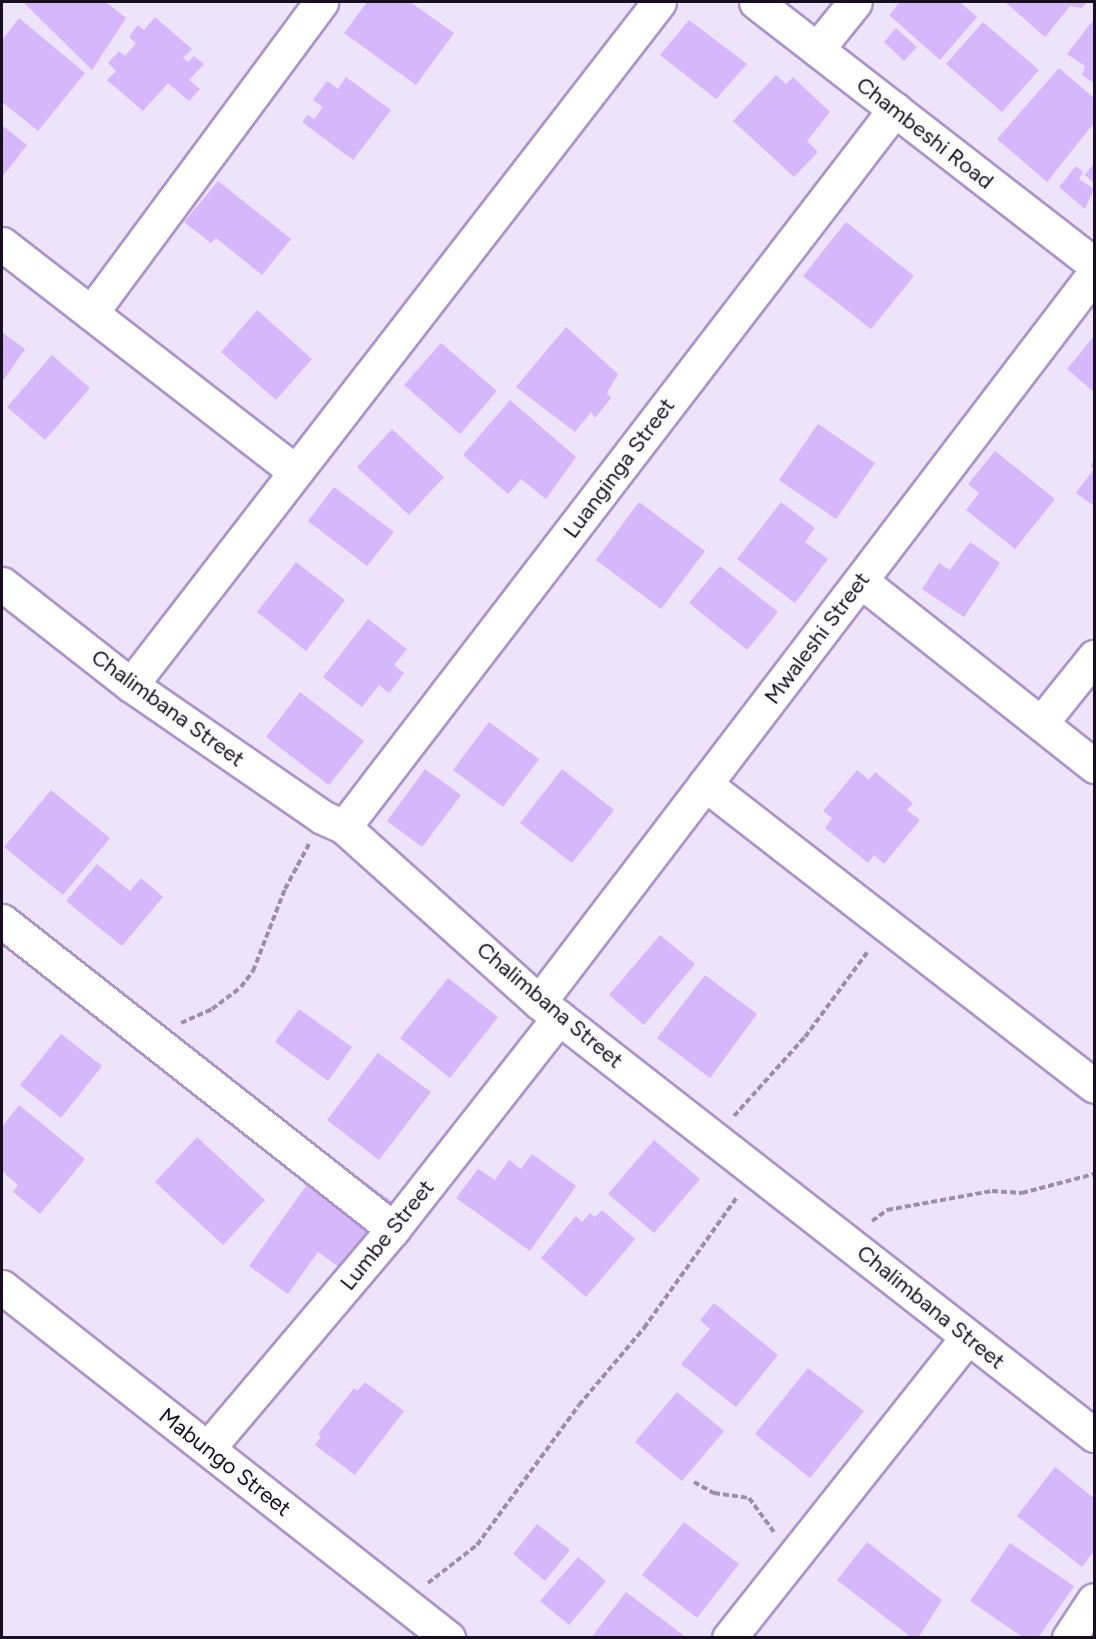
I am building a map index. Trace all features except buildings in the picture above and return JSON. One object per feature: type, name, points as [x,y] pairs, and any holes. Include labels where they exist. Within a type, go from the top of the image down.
[{"type":"street","points":[[91,313],[321,2]]},
{"type":"street","points":[[131,685],[294,471],[659,2]]},
{"type":"street","name":"Chambeshi Road","points":[[756,2],[1095,264]]},
{"type":"street","points":[[817,49],[855,2]]},
{"type":"street","name":"Luanginga Street","points":[[333,822],[895,109]]},
{"type":"street","points":[[2,244],[294,471]]},
{"type":"street","name":"Mwaleshi Street","points":[[549,1010],[705,784],[1095,274]]},
{"type":"street","points":[[861,581],[1095,766]]},
{"type":"street","name":"Chalimbana Street","points":[[2,584],[131,685],[333,822],[549,1010],[847,1240],[967,1338],[1095,1435]]},
{"type":"street","points":[[1041,723],[1095,657]]},
{"type":"street","points":[[705,784],[1095,1086]]},
{"type":"street","points":[[2,921],[393,1229]]},
{"type":"street","name":"Lumbe Street","points":[[208,1448],[393,1229],[549,1010]]},
{"type":"street","name":"Mabungo Street","points":[[2,1287],[448,1638]]},
{"type":"street","points":[[729,1638],[967,1338]]},
{"type":"street","points":[[1068,1638],[1095,1600]]},
{"type":"path","points":[[150,1036],[212,1009],[241,987],[253,971],[285,889],[333,822]]},
{"type":"path","points":[[715,1138],[805,1037],[888,925]]},
{"type":"path","points":[[402,1602],[477,1545],[579,1405],[644,1328],[756,1170]]},
{"type":"path","points":[[847,1240],[886,1210],[992,1191],[1022,1193],[1095,1174]]},
{"type":"path","points":[[694,1482],[714,1493],[749,1498],[762,1512],[769,1529],[792,1543],[796,1556]]}]
